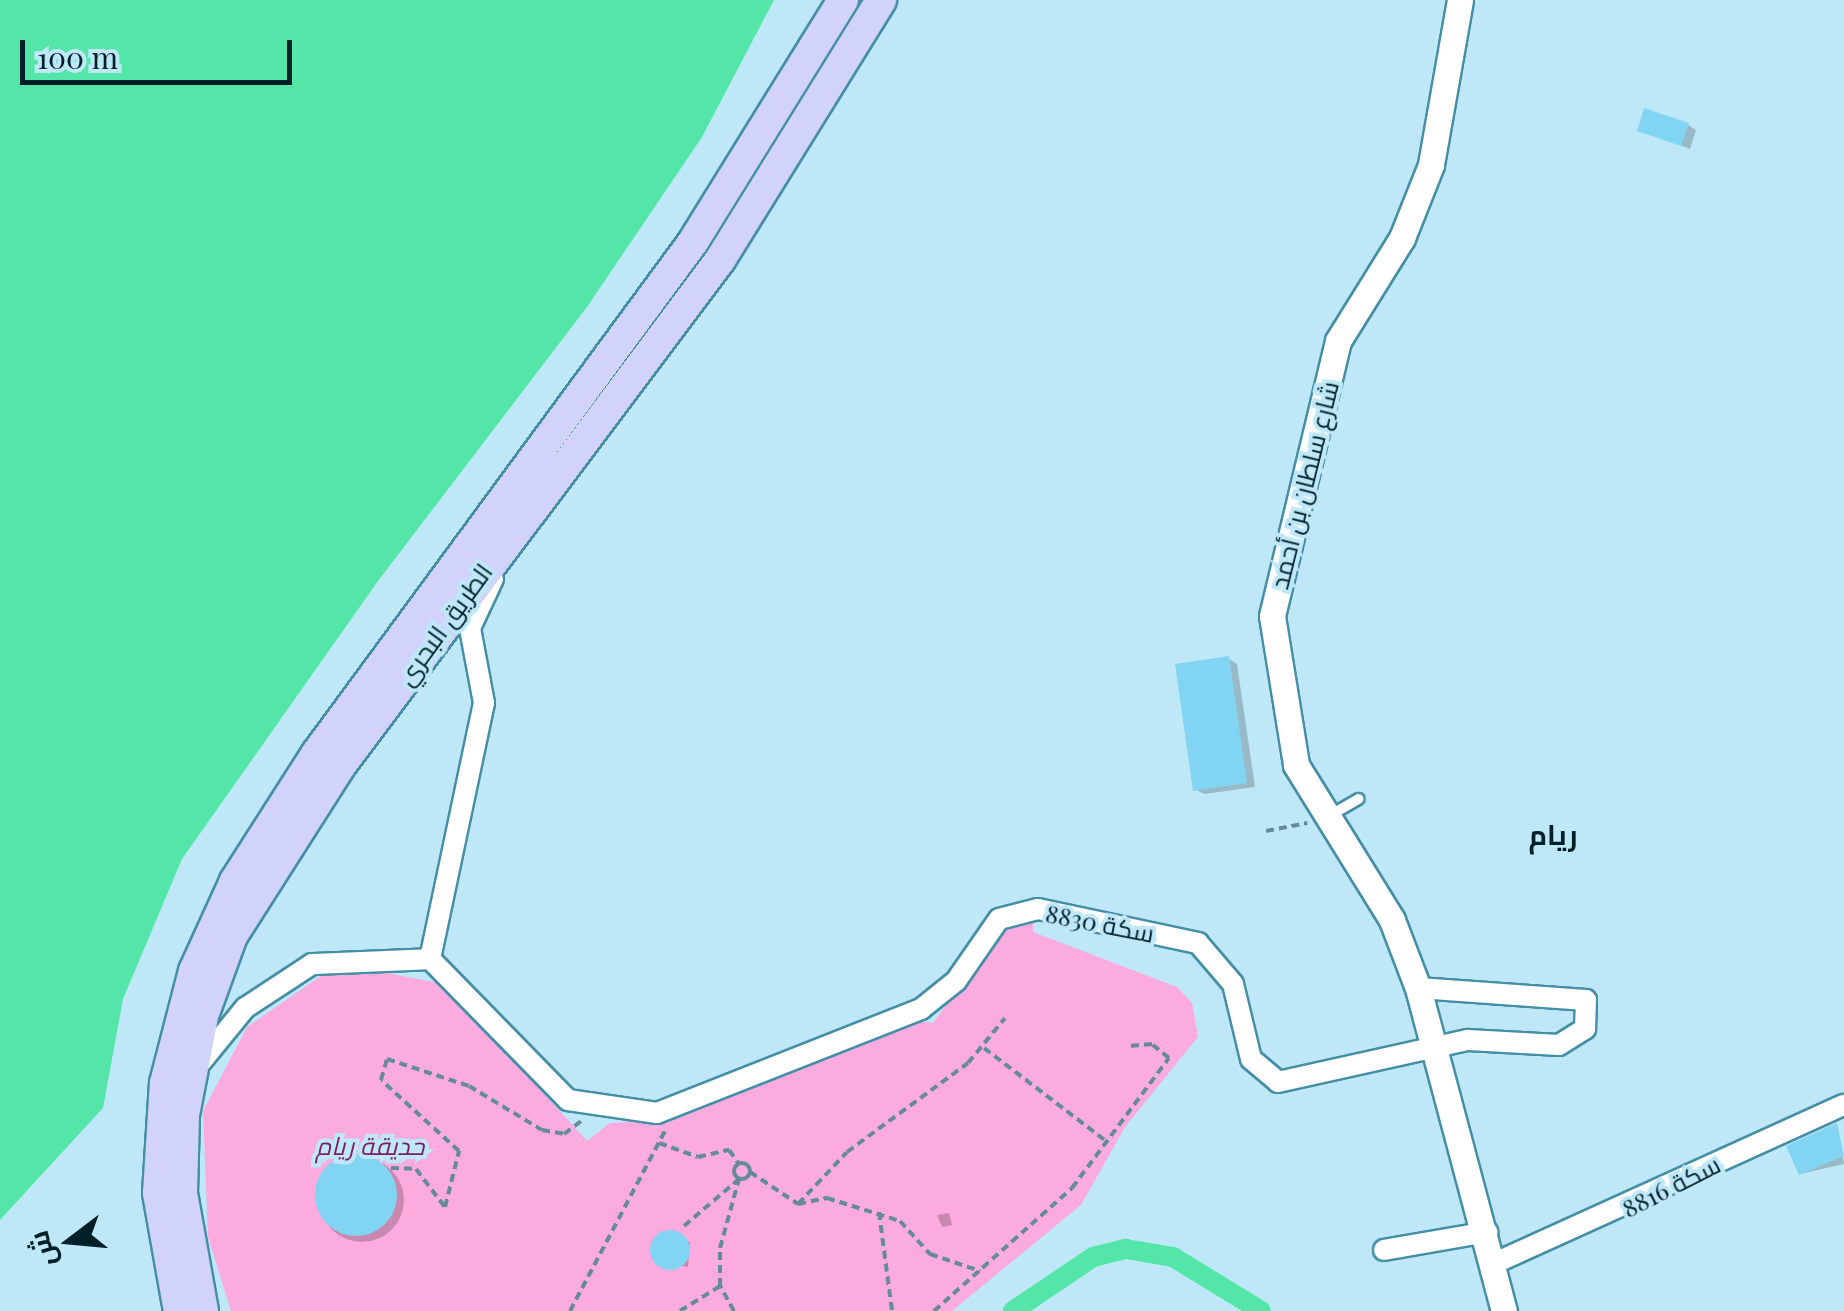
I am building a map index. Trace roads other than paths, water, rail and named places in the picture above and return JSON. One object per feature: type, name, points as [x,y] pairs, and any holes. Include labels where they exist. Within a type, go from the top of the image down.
[{"type":"main road","name":"الطريق البحري","points":[[179,1311],[158,1193],[165,1082],[194,971],[235,881],[317,753],[692,242],[843,0]]},
{"type":"main road","name":"الطريق البحري","points":[[203,1311],[182,1193],[188,1086],[215,978],[256,891],[521,520],[720,260],[881,0]]},
{"type":"street","name":"شارع سلطان بن أحمد","points":[[1460,0],[1431,165],[1402,238],[1338,341],[1278,566],[1275,677],[1296,765],[1322,821],[1392,920],[1418,988],[1487,1232],[1504,1311]]},
{"type":"street","points":[[188,1086],[211,1043],[282,979],[342,958],[430,959],[484,703],[470,628],[521,520]]},
{"type":"street","name":"سكة 8830","points":[[430,959],[568,1100],[626,1115],[677,1108],[920,1009],[956,981],[999,919],[1038,909],[1198,943],[1233,984],[1251,1059],[1278,1082],[1436,1046],[1574,1041],[1585,1029],[1586,1000],[1418,988]]},
{"type":"street","name":"سكة 8816","points":[[1495,1263],[1844,1104]]},
{"type":"street","points":[[1384,1250],[1487,1232]]},
{"type":"lane","points":[[1322,821],[1359,799]]},
{"type":"waterway","points":[[1013,1311],[1093,1257],[1126,1249],[1173,1257],[1261,1311]]},
{"type":"district","name":"ريام","points":[[1553,834]]},
{"type":"park label","name":"حديقة ريام","points":[[370,1145]]}]
